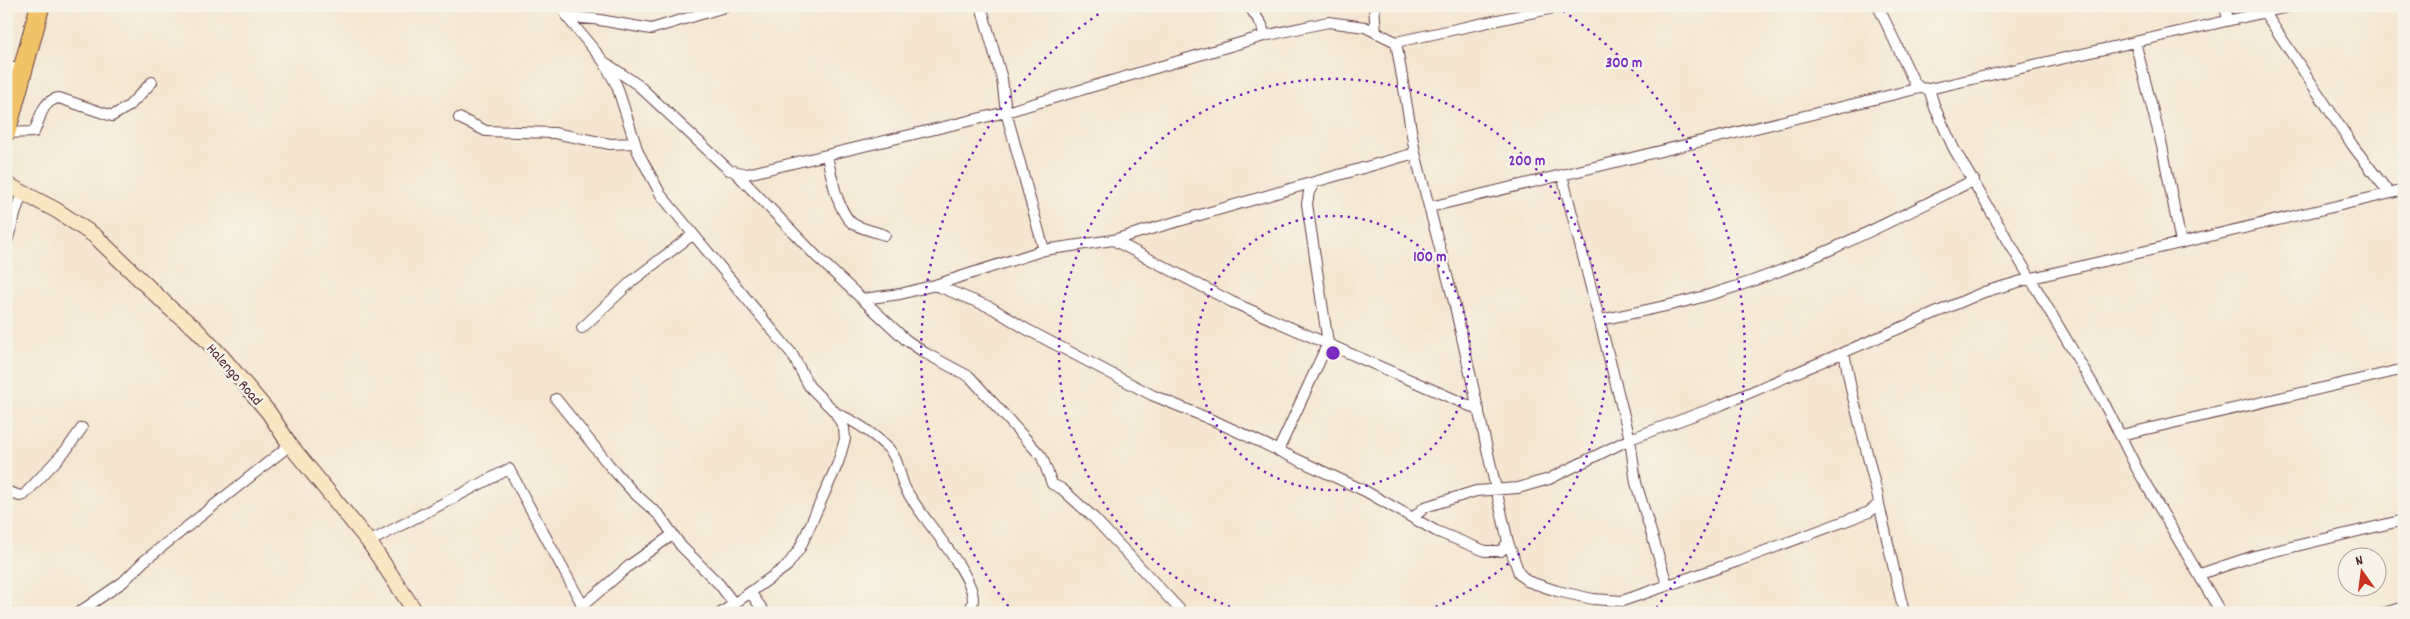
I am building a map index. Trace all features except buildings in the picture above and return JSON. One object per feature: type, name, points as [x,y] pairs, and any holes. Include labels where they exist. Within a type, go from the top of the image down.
[{"type":"highway","points":[[6,133],[15,67],[40,6]]},
{"type":"street","points":[[563,6],[567,17],[604,62],[616,86],[635,143],[661,195],[692,235],[792,354],[809,386],[835,412],[862,427],[895,456],[905,488],[938,539],[952,555],[968,582],[973,597],[973,606],[968,613]]},
{"type":"street","points":[[567,17],[651,29],[728,6]]},
{"type":"street","points":[[981,6],[1002,79],[1006,112],[1044,250]]},
{"type":"street","points":[[1249,6],[1262,25],[1264,36]]},
{"type":"street","points":[[1374,6],[1376,33]]},
{"type":"street","points":[[604,62],[638,85],[729,170],[747,174],[1006,112],[1264,36],[1328,22],[1353,24],[1396,42],[1563,6]]},
{"type":"street","points":[[1878,6],[1914,82],[1924,89],[1943,128],[2032,278],[2121,435],[2160,509],[2200,574],[2221,613]]},
{"type":"street","points":[[2225,6],[2228,20]]},
{"type":"street","points":[[1430,208],[1924,89],[2292,6]]},
{"type":"street","points":[[2265,13],[2353,146],[2389,193]]},
{"type":"street","points":[[1396,42],[1415,153],[1479,410],[1508,542],[1519,574],[1527,581],[1557,591],[1593,599],[1622,601],[1850,521],[1869,512],[1879,504]]},
{"type":"street","points":[[2135,42],[2162,146],[2181,243]]},
{"type":"street","points":[[6,133],[34,132],[46,104],[51,99],[59,98],[112,116],[129,106],[152,82]]},
{"type":"street","points":[[459,118],[486,131],[554,133],[610,144],[635,143]]},
{"type":"street","points":[[863,299],[900,294],[935,285],[1044,250],[1113,240],[1415,153]]},
{"type":"street","points":[[827,156],[841,208],[846,216],[853,224],[885,235]]},
{"type":"street","points":[[736,173],[817,257],[911,344],[924,354],[954,367],[974,382],[1042,457],[1052,484],[1062,490],[1094,518],[1183,613]]},
{"type":"street","points":[[1562,175],[1630,439],[1636,482],[1667,584]]},
{"type":"street","points":[[1600,320],[1732,288],[1860,236],[1974,180]]},
{"type":"street","points":[[1278,451],[1328,343],[1307,204],[1309,192],[1314,183]]},
{"type":"street","name":"Halengo Road","points":[[6,184],[87,230],[116,254],[223,358],[369,542],[416,613]]},
{"type":"street","points":[[1414,517],[1425,507],[1476,491],[1518,488],[1549,479],[1630,439],[1721,405],[1984,292],[2032,278],[2404,190]]},
{"type":"street","points":[[6,244],[22,192]]},
{"type":"street","points":[[582,328],[632,281],[692,235]]},
{"type":"street","points":[[1113,240],[1223,298],[1328,343],[1386,371],[1479,410]]},
{"type":"street","points":[[935,285],[992,308],[1026,329],[1152,395],[1216,422],[1365,491],[1436,530],[1485,551],[1500,551],[1508,542]]},
{"type":"street","points":[[1844,352],[1904,613]]},
{"type":"street","points":[[2121,435],[2373,376],[2404,371]]},
{"type":"street","points":[[556,400],[609,465],[660,516],[672,535],[719,584],[735,605]]},
{"type":"street","points":[[721,613],[735,605],[787,566],[809,529],[838,463],[846,439],[835,412]]},
{"type":"street","points":[[6,491],[20,496],[24,495],[57,460],[82,428]]},
{"type":"street","points":[[78,613],[123,582],[144,561],[290,444]]},
{"type":"street","points":[[369,542],[509,469],[584,606]]},
{"type":"street","points":[[2200,574],[2254,556],[2404,520]]},
{"type":"street","points":[[574,613],[630,565],[672,535]]},
{"type":"street","points":[[750,592],[765,613]]},
{"type":"street","points":[[2384,613],[2404,607]]},
{"type":"street","points":[[6,610],[9,613]]}]
